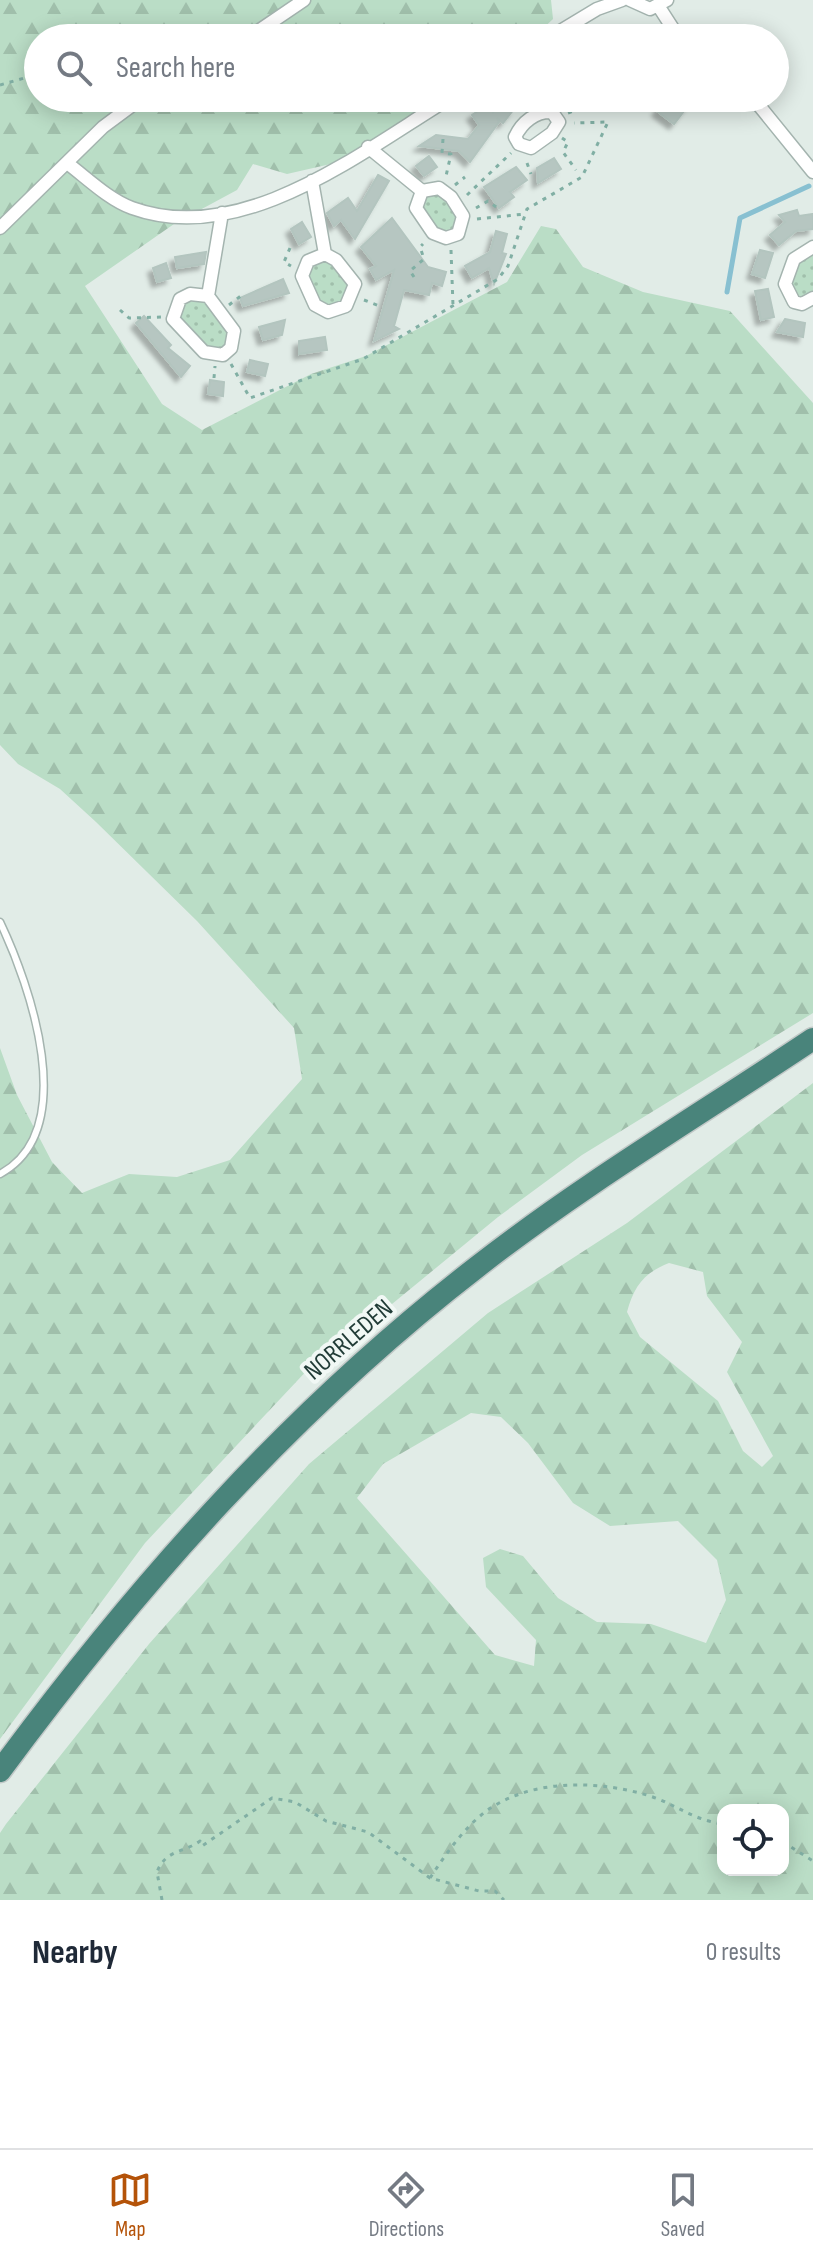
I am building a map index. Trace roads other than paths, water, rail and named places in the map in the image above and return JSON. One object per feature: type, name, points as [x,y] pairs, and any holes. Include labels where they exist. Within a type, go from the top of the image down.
[{"type":"highway","name":"NORRLEDEN","points":[[0,1771],[149,1583],[265,1455],[333,1387],[477,1266],[813,1039]]},
{"type":"street","points":[[269,24],[304,0]]},
{"type":"street","points":[[572,24],[597,9],[622,0]]},
{"type":"street","points":[[630,0],[642,8],[663,4],[672,24]]},
{"type":"street","points":[[0,228],[103,127],[123,112]]},
{"type":"street","points":[[67,163],[130,207],[163,216],[222,213],[264,204],[312,181],[427,112]]},
{"type":"street","points":[[764,112],[813,172]]},
{"type":"street","points":[[554,113],[556,127],[531,148],[520,145],[516,135],[536,114],[554,113]]},
{"type":"street","points":[[368,147],[422,191],[443,190],[461,214],[460,232],[451,238],[435,235],[416,208],[422,191]]},
{"type":"street","points":[[312,181],[325,254],[353,279],[353,295],[346,306],[336,311],[318,308],[304,282],[303,271],[308,261],[325,254]]},
{"type":"street","points":[[208,296],[184,296],[177,302],[174,313],[177,327],[204,352],[216,356],[226,353],[234,343],[234,331],[208,296],[222,213]]},
{"type":"street","points":[[813,247],[794,259],[785,284],[788,296],[794,302],[802,304],[813,298]]},
{"type":"lane","points":[[0,922],[23,970],[34,1015],[42,1095],[35,1138],[22,1157],[0,1174]]},
{"type":"waterway","points":[[727,292],[740,218],[809,186]]}]
